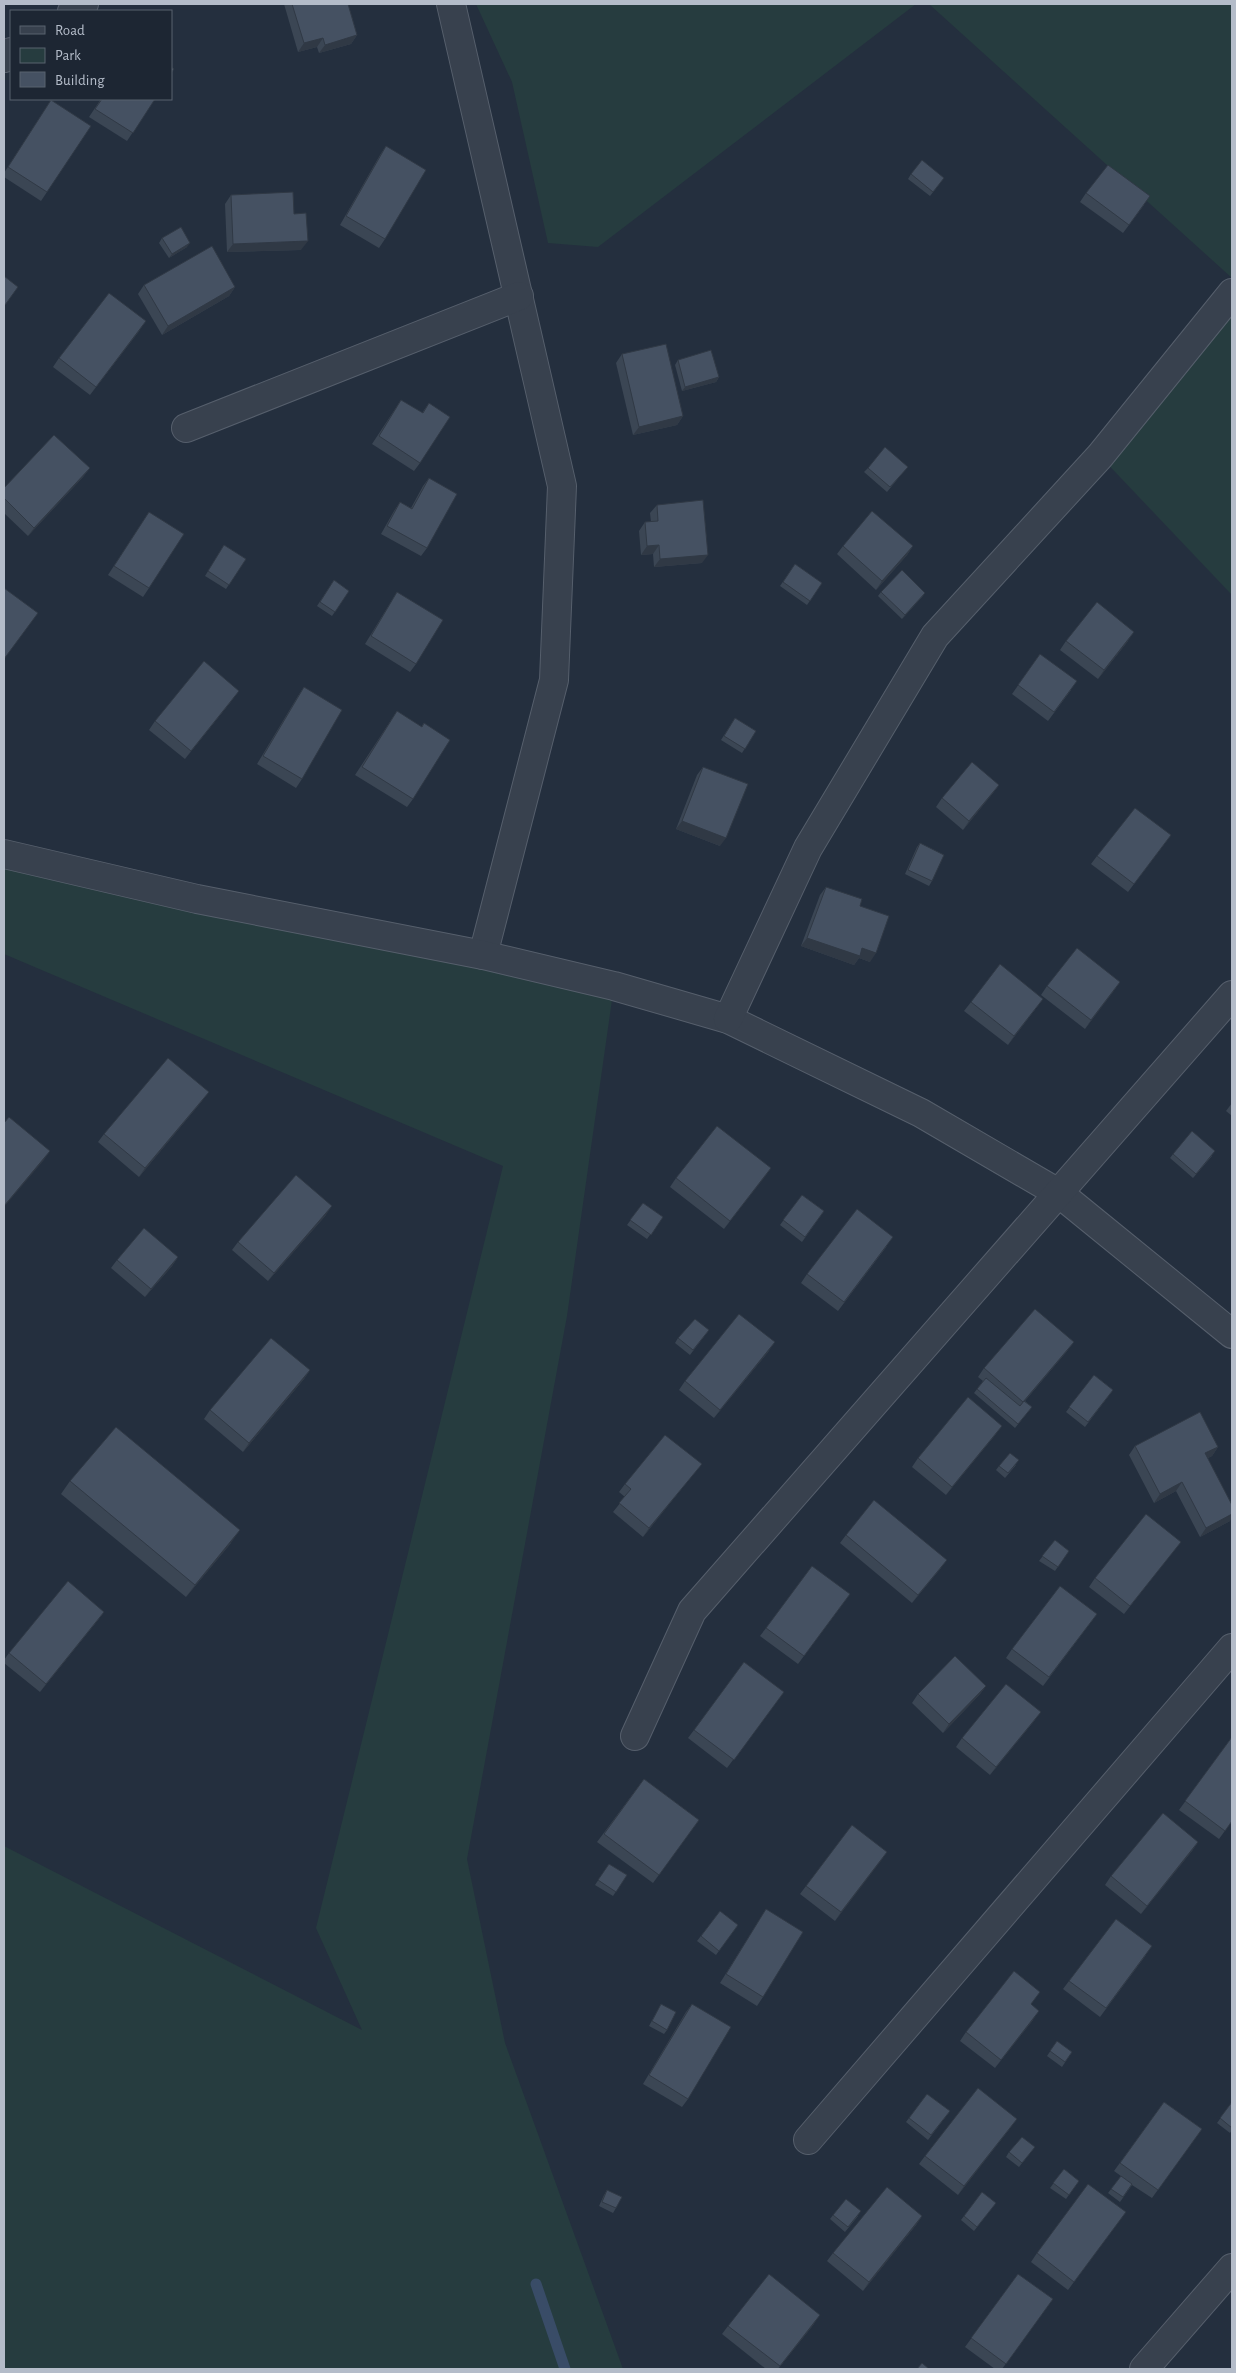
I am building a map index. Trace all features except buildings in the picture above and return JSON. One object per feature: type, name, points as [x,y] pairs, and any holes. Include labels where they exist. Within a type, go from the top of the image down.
[{"type":"street","points":[[451,4],[520,296],[562,486],[554,680],[483,955]]},
{"type":"street","points":[[728,1019],[808,848],[935,636],[1100,456],[1232,292]]},
{"type":"street","points":[[186,428],[520,296]]},
{"type":"street","points":[[4,854],[197,899],[483,955],[614,986],[728,1019],[921,1113],[1060,1194],[1232,1334]]},
{"type":"street","points":[[635,1736],[692,1611],[1060,1194],[1232,995]]},
{"type":"street","points":[[808,2140],[1232,1648]]},
{"type":"street","points":[[1144,2369],[1232,2268]]},
{"type":"green space","points":[[476,4],[916,4],[598,247],[548,243],[512,82]]},
{"type":"green space","points":[[929,4],[1232,4],[1232,278]]},
{"type":"green space","points":[[1232,293],[1232,595],[1100,456]]},
{"type":"green space","points":[[4,854],[614,986],[567,1316],[467,1859],[505,2043],[623,2369],[4,2369],[4,1846],[362,2030],[316,1928],[503,1166],[4,954]]},
{"type":"waterway","points":[[536,2284],[565,2369]]}]
